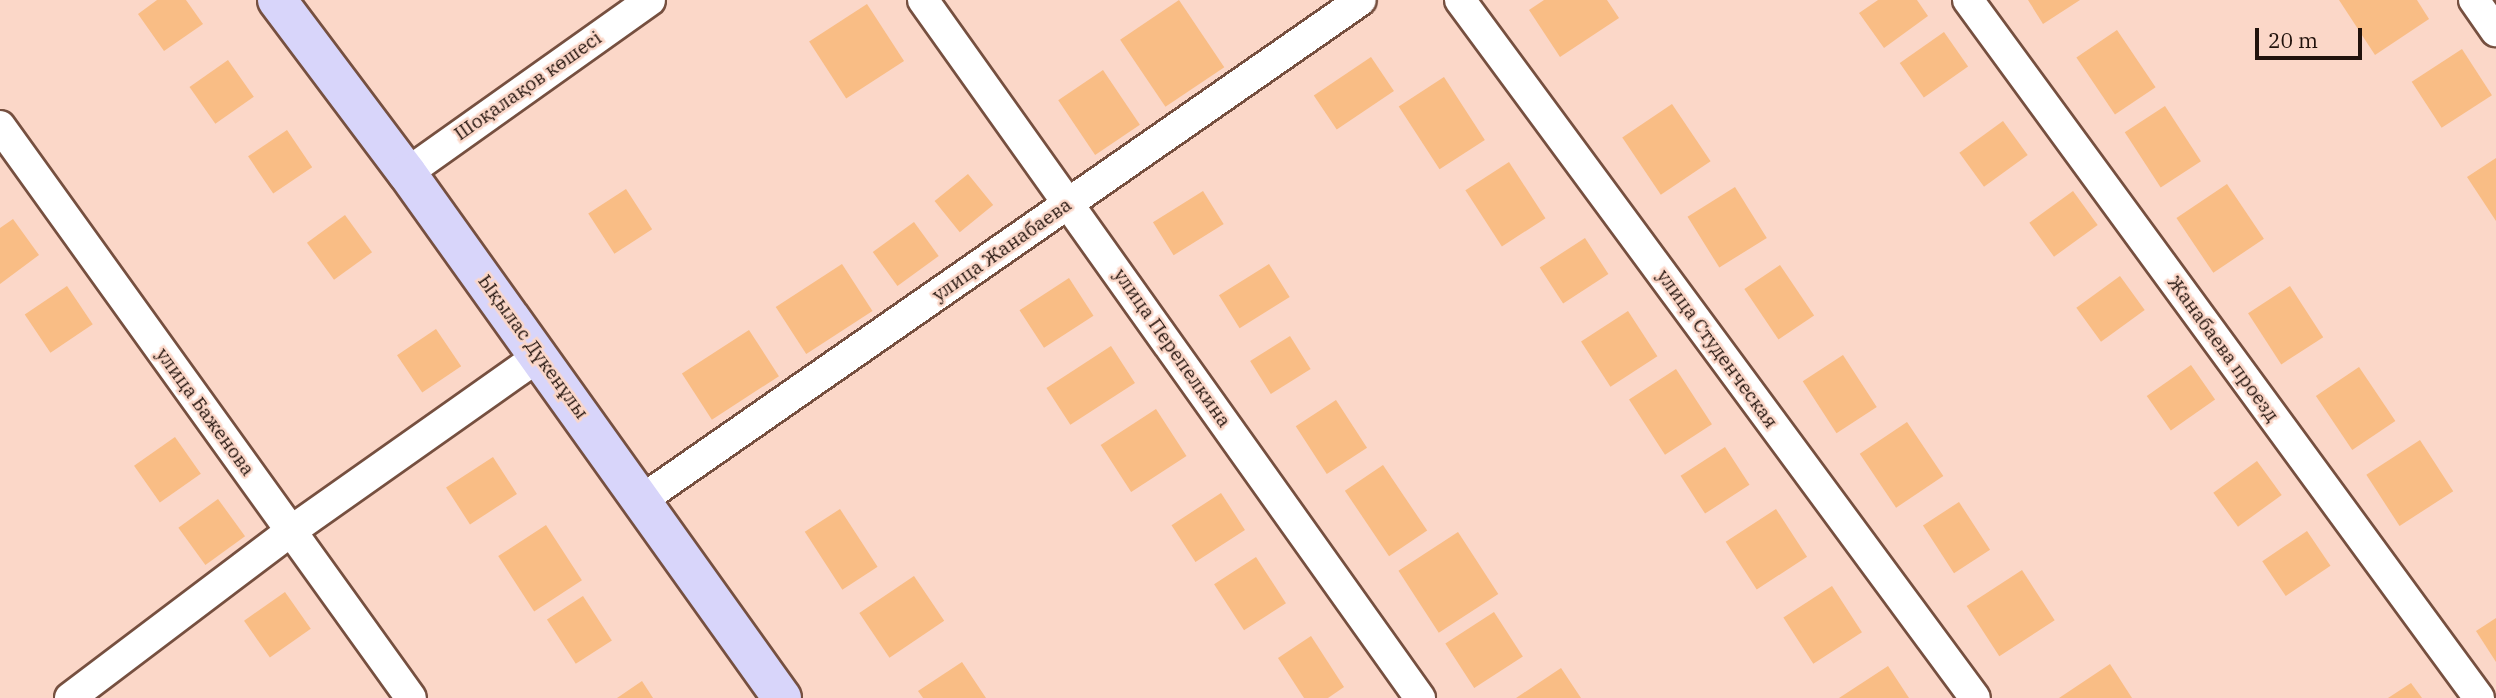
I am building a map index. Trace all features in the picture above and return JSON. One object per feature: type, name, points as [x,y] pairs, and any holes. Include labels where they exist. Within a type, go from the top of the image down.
[{"type":"street","name":"Ықылас Дүкенұлы","points":[[277,0],[540,356],[782,698]]},
{"type":"street","name":"Шоқалақов көшесі","points":[[407,173],[650,0]]},
{"type":"street","name":"улица Перепелкина","points":[[923,0],[1420,698]]},
{"type":"street","name":"улица Жанабаева","points":[[643,499],[1361,0]]},
{"type":"street","name":"улица Студенческая","points":[[1460,0],[1975,698]]},
{"type":"street","name":"Жанабаева проезд","points":[[1968,0],[2479,698]]},
{"type":"street","points":[[2473,0],[2496,31]]},
{"type":"street","name":"улица Баженова","points":[[0,126],[411,698]]},
{"type":"street","points":[[70,698],[290,531],[540,356]]},
{"type":"building","points":[[157,0],[186,0],[203,24],[164,51],[138,14]]},
{"type":"building","points":[[1179,0],[1224,67],[1165,107],[1120,40]]},
{"type":"building","points":[[1544,0],[1607,0],[1619,18],[1560,57],[1529,10]]},
{"type":"building","points":[[1878,0],[1917,0],[1928,16],[1884,48],[1859,13]]},
{"type":"building","points":[[2028,0],[2080,0],[2043,24]]},
{"type":"building","points":[[2339,0],[2417,0],[2429,19],[2375,55]]},
{"type":"building","points":[[867,4],[904,61],[846,99],[809,42]]},
{"type":"building","points":[[2117,30],[2156,87],[2115,115],[2076,57]]},
{"type":"building","points":[[1944,32],[1968,66],[1924,97],[1900,63]]},
{"type":"building","points":[[2462,49],[2492,95],[2442,128],[2412,82]]},
{"type":"building","points":[[1371,57],[1394,91],[1337,130],[1314,96]]},
{"type":"building","points":[[228,60],[254,97],[215,124],[189,87]]},
{"type":"building","points":[[1103,70],[1140,125],[1095,155],[1058,100]]},
{"type":"building","points":[[1444,77],[1485,140],[1440,169],[1399,106]]},
{"type":"building","points":[[1672,104],[1711,161],[1661,195],[1622,138]]},
{"type":"building","points":[[2165,106],[2201,161],[2161,187],[2125,132]]},
{"type":"building","points":[[2003,121],[2028,155],[1984,187],[1959,153]]},
{"type":"building","points":[[287,130],[312,167],[273,194],[248,156]]},
{"type":"building","points":[[2496,158],[2496,221],[2467,177]]},
{"type":"building","points":[[1509,162],[1545,218],[1502,247],[1465,190]]},
{"type":"building","points":[[968,174],[993,205],[960,232],[935,201]]},
{"type":"building","points":[[2227,184],[2264,239],[2213,273],[2176,218]]},
{"type":"building","points":[[1735,187],[1767,238],[1719,268],[1688,217]]},
{"type":"building","points":[[626,189],[652,229],[614,254],[588,214]]},
{"type":"building","points":[[1203,191],[1224,224],[1174,255],[1153,222]]},
{"type":"building","points":[[2073,191],[2098,225],[2054,257],[2029,223]]},
{"type":"building","points":[[345,215],[372,252],[334,280],[307,243]]},
{"type":"building","points":[[13,219],[39,255],[0,284],[0,228]]},
{"type":"building","points":[[914,222],[939,256],[897,286],[873,252]]},
{"type":"building","points":[[1585,238],[1608,274],[1563,303],[1540,267]]},
{"type":"building","points":[[842,264],[872,311],[806,354],[776,307]]},
{"type":"building","points":[[1269,264],[1290,297],[1240,328],[1219,295]]},
{"type":"building","points":[[1780,265],[1814,316],[1778,340],[1744,289]]},
{"type":"building","points":[[2120,276],[2145,310],[2101,342],[2076,308]]},
{"type":"building","points":[[1069,278],[1094,316],[1044,348],[1020,310]]},
{"type":"building","points":[[67,286],[93,324],[50,353],[25,315]]},
{"type":"building","points":[[2290,286],[2323,337],[2281,364],[2248,313]]},
{"type":"building","points":[[1628,311],[1657,356],[1610,387],[1581,341]]},
{"type":"building","points":[[436,329],[461,366],[422,393],[397,355]]},
{"type":"building","points":[[749,330],[779,376],[712,420],[682,374]]},
{"type":"building","points":[[1290,336],[1311,369],[1271,394],[1250,361]]},
{"type":"building","points":[[1111,346],[1135,383],[1070,425],[1046,388]]},
{"type":"building","points":[[1843,355],[1877,407],[1837,433],[1803,381]]},
{"type":"building","points":[[2191,365],[2215,399],[2171,430],[2147,396]]},
{"type":"building","points":[[2359,367],[2395,421],[2352,450],[2316,396]]},
{"type":"building","points":[[1676,369],[1712,424],[1665,455],[1629,399]]},
{"type":"building","points":[[1336,400],[1367,448],[1327,474],[1296,426]]},
{"type":"building","points":[[1156,409],[1186,456],[1131,492],[1101,445]]},
{"type":"building","points":[[1907,422],[1943,476],[1896,508],[1860,454]]},
{"type":"building","points":[[175,437],[201,474],[160,503],[134,466]]},
{"type":"building","points":[[2420,440],[2453,491],[2400,526],[2366,475]]},
{"type":"building","points":[[1725,447],[1750,485],[1705,514],[1681,476]]},
{"type":"building","points":[[493,457],[517,494],[470,524],[446,487]]},
{"type":"building","points":[[2257,461],[2282,495],[2238,527],[2213,493]]},
{"type":"building","points":[[1383,465],[1427,530],[1389,556],[1345,491]]},
{"type":"building","points":[[1221,493],[1245,530],[1195,562],[1172,525]]},
{"type":"building","points":[[218,499],[245,536],[205,565],[178,528]]},
{"type":"building","points":[[1959,502],[1990,550],[1954,573],[1923,525]]},
{"type":"building","points":[[840,509],[878,567],[842,590],[805,532]]},
{"type":"building","points":[[1776,509],[1807,557],[1757,589],[1726,542]]},
{"type":"building","points":[[546,525],[582,580],[534,611],[498,556]]},
{"type":"building","points":[[2307,531],[2330,566],[2286,596],[2262,561]]},
{"type":"building","points":[[1458,532],[1498,594],[1439,633],[1398,571]]},
{"type":"building","points":[[1256,557],[1286,603],[1244,630],[1214,584]]},
{"type":"building","points":[[2022,570],[2055,620],[1999,656],[1967,606]]},
{"type":"building","points":[[914,576],[944,621],[889,658],[859,613]]},
{"type":"building","points":[[1832,586],[1862,632],[1813,664],[1783,618]]},
{"type":"building","points":[[285,592],[311,629],[270,658],[244,621]]},
{"type":"building","points":[[583,596],[612,640],[576,664],[547,619]]},
{"type":"building","points":[[1494,612],[1523,656],[1474,688],[1445,644]]},
{"type":"building","points":[[2496,618],[2496,662],[2476,631]]},
{"type":"building","points":[[1311,636],[1344,687],[1328,698],[1304,698],[1278,658]]},
{"type":"building","points":[[962,662],[986,698],[923,698],[918,691]]},
{"type":"building","points":[[2110,664],[2132,698],[2059,698]]},
{"type":"building","points":[[1888,666],[1909,698],[1839,698]]},
{"type":"building","points":[[1561,668],[1581,698],[1516,698]]},
{"type":"building","points":[[642,681],[653,698],[617,698]]},
{"type":"building","points":[[2411,683],[2422,698],[2388,698]]}]
